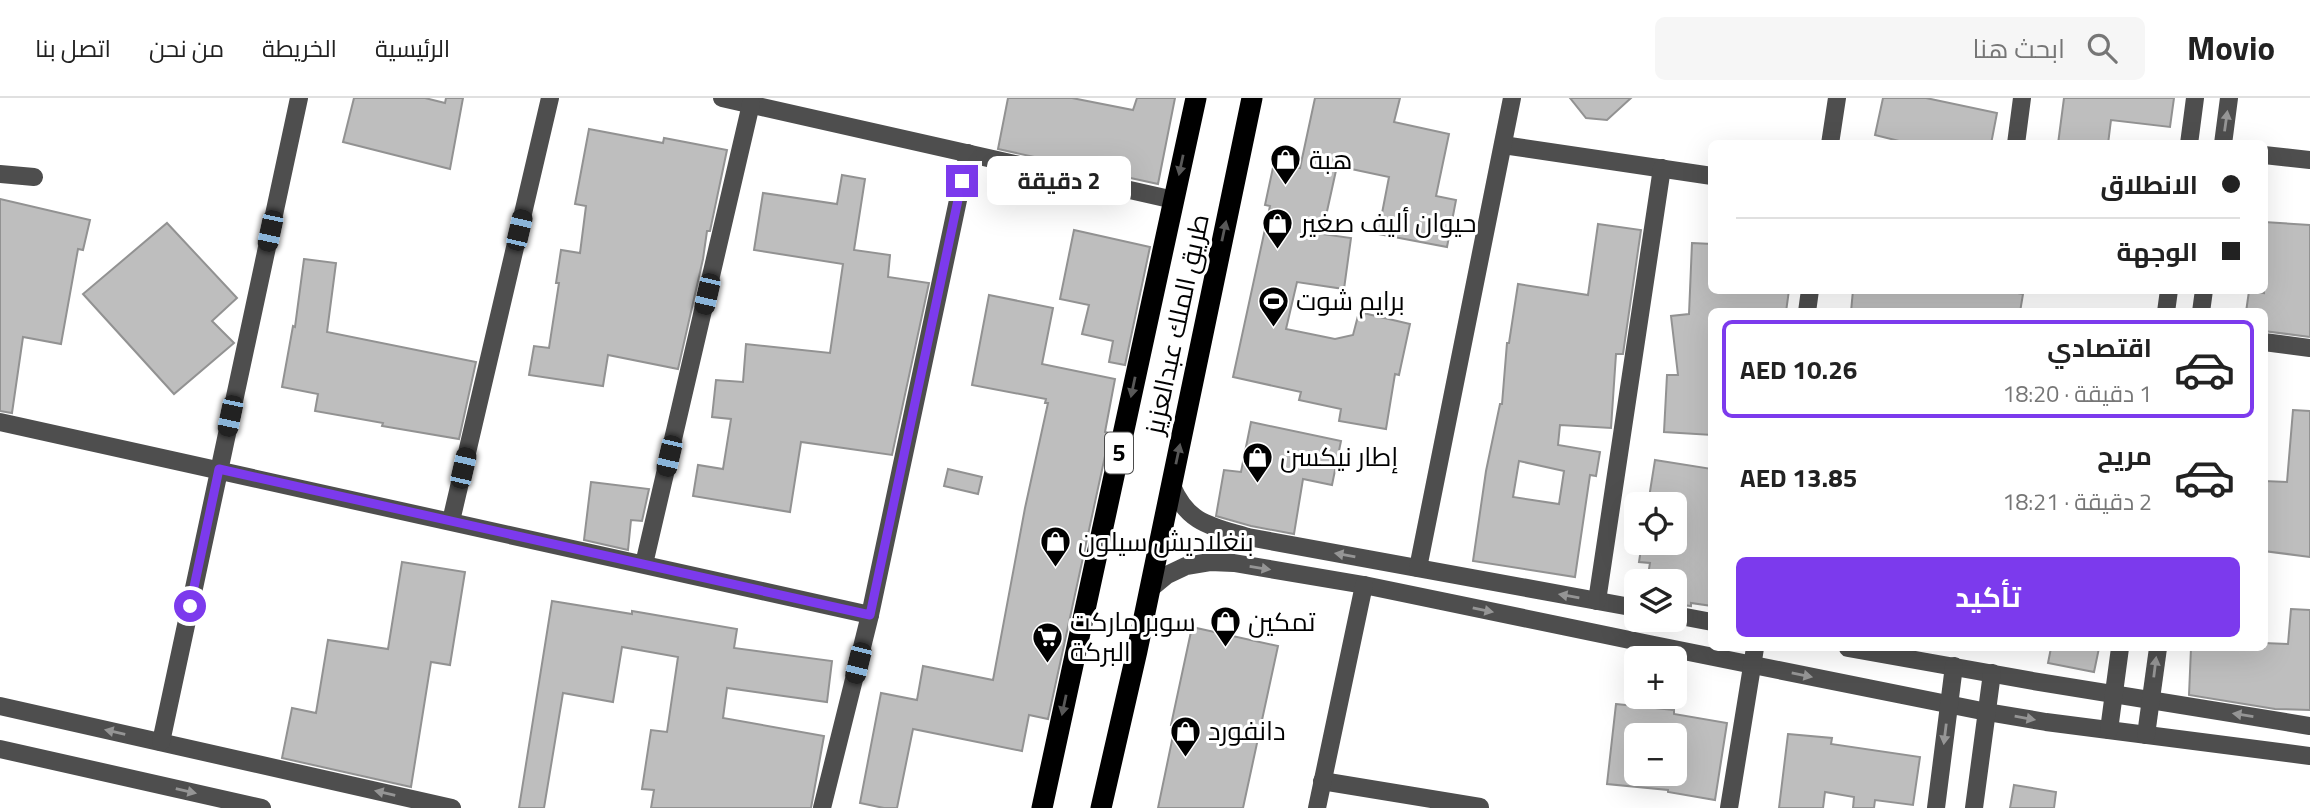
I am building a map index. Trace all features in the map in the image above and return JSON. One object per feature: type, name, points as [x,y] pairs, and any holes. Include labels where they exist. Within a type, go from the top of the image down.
[{"type":"highway","name":"طريق الملك عبدالعزيز","points":[[1042,808],[1196,98]]},
{"type":"highway","name":"طريق الملك عبدالعزيز","points":[[1101,808],[1172,486],[1252,98]]},
{"type":"street","points":[[160,742],[299,98]]},
{"type":"street","points":[[451,521],[550,98]]},
{"type":"street","points":[[722,98],[1174,200]]},
{"type":"street","points":[[1418,568],[1512,98]]},
{"type":"street","points":[[1831,140],[1837,98]]},
{"type":"street","points":[[2017,140],[2022,98]]},
{"type":"street","points":[[2190,140],[2195,98]]},
{"type":"street","points":[[2224,140],[2230,98]]},
{"type":"street","points":[[644,564],[751,104]]},
{"type":"street","points":[[1503,145],[1708,175]]},
{"type":"street","points":[[822,808],[870,615],[968,153]]},
{"type":"street","points":[[2268,155],[2310,160]]},
{"type":"street","points":[[1597,601],[1662,168]]},
{"type":"street","points":[[0,174],[34,177]]},
{"type":"street","points":[[2268,343],[2310,348]]},
{"type":"street","points":[[0,422],[870,615]]},
{"type":"street","points":[[1172,486],[1178,499],[1194,518],[1248,537],[1624,606]]},
{"type":"street","points":[[1222,562],[1229,531]]},
{"type":"street","points":[[1150,589],[1167,575],[1186,566],[1222,562],[1364,584],[1708,648]]},
{"type":"street","points":[[1317,808],[1364,584]]},
{"type":"street","points":[[1687,617],[1708,621]]},
{"type":"street","points":[[1727,651],[1987,712],[2310,756]]},
{"type":"street","points":[[1866,651],[2310,726]]},
{"type":"street","points":[[2109,730],[2120,651]]},
{"type":"street","points":[[2146,735],[2158,651]]},
{"type":"street","points":[[1729,808],[1754,656]]},
{"type":"street","points":[[1936,808],[1954,666]]},
{"type":"street","points":[[1974,808],[1992,673]]},
{"type":"street","points":[[0,706],[452,808]]},
{"type":"street","points":[[0,749],[262,808]]},
{"type":"street","points":[[1322,781],[1481,808]]},
{"type":"building","points":[[354,98],[425,98],[445,103],[446,98],[463,98],[450,169],[343,142]]},
{"type":"building","points":[[1008,98],[1072,98],[1133,110],[1137,98],[1175,98],[1158,184],[998,149]]},
{"type":"building","points":[[1315,98],[1400,98],[1394,122],[1449,134],[1436,196],[1456,200],[1447,247],[1378,234],[1389,177],[1337,166],[1322,234],[1351,238],[1344,289],[1297,282],[1286,329],[1335,339],[1353,335],[1359,312],[1410,324],[1399,375],[1395,374],[1386,429],[1339,421],[1341,409],[1299,400],[1301,392],[1233,377],[1270,206],[1265,205],[1274,163],[1300,168]]},
{"type":"building","points":[[1570,98],[1631,98],[1607,120],[1586,118]]},
{"type":"building","points":[[1883,98],[1926,98],[1997,113],[1992,140],[1895,140],[1875,135]]},
{"type":"building","points":[[2064,98],[2174,98],[2170,127],[2111,120],[2108,140],[2059,140]]},
{"type":"building","points":[[589,129],[663,143],[664,138],[727,150],[678,369],[608,355],[603,386],[529,375],[534,346],[549,348],[561,250],[580,253],[586,206],[575,204]]},
{"type":"building","points":[[842,175],[865,179],[854,250],[890,255],[888,277],[929,283],[892,455],[801,442],[790,512],[693,496],[698,465],[723,469],[731,419],[712,417],[716,380],[743,382],[746,344],[830,353],[843,264],[754,250],[763,193],[837,204]]},
{"type":"building","points":[[0,199],[90,220],[83,250],[78,249],[61,344],[23,337],[12,413],[0,411]]},
{"type":"building","points":[[2268,222],[2310,225],[2310,337],[2268,332],[2268,308],[2247,308],[2249,294],[2268,294]]},
{"type":"building","points":[[167,223],[237,298],[212,321],[234,343],[174,394],[83,294]]},
{"type":"building","points":[[1598,224],[1641,230],[1623,354],[1616,354],[1611,428],[1560,425],[1558,445],[1600,452],[1596,476],[1590,475],[1575,577],[1473,561],[1486,471],[1502,404],[1507,343],[1518,284],[1588,295]],"holes":[[[1519,461],[1564,471],[1559,504],[1513,497]]]},
{"type":"building","points":[[1074,230],[1150,247],[1125,365],[1109,362],[1113,341],[1082,334],[1089,305],[1060,299]]},
{"type":"building","points":[[1692,243],[1708,244],[1708,294],[1788,294],[1787,308],[1708,308],[1708,435],[1664,432],[1667,375],[1678,375],[1671,316],[1689,314]]},
{"type":"building","points":[[304,259],[336,263],[327,332],[476,362],[459,439],[315,411],[318,394],[282,387],[293,326],[295,327]]},
{"type":"building","points":[[1853,294],[2023,294],[2021,308],[1851,308]]},
{"type":"building","points":[[989,295],[1053,308],[1042,364],[1115,379],[1105,432],[1110,433],[1048,719],[1029,715],[1022,751],[913,729],[897,808],[860,803],[881,693],[917,700],[923,666],[993,680],[1025,508],[1048,403],[1045,403],[1046,399],[972,385]]},
{"type":"building","points":[[2293,410],[2310,411],[2310,557],[2268,552],[2268,481],[2287,482]]},
{"type":"building","points":[[1251,422],[1341,441],[1332,485],[1303,479],[1294,534],[1216,516],[1224,470],[1241,472]]},
{"type":"building","points":[[1655,460],[1708,468],[1708,605],[1691,603],[1691,606],[1687,606],[1687,569],[1649,569],[1650,563],[1639,562],[1640,555],[1687,555],[1687,492],[1650,492]]},
{"type":"building","points":[[948,469],[982,477],[978,494],[944,486]]},
{"type":"building","points":[[591,482],[649,489],[642,521],[631,520],[628,550],[584,540]]},
{"type":"building","points":[[402,562],[465,572],[450,665],[431,662],[411,787],[282,758],[292,708],[316,713],[328,640],[388,649]]},
{"type":"building","points":[[552,601],[737,629],[734,648],[832,661],[827,702],[727,688],[723,718],[824,736],[811,808],[651,808],[654,790],[642,789],[651,730],[667,732],[678,657],[622,647],[613,702],[563,693],[544,808],[519,808]]},
{"type":"building","points":[[2291,609],[2310,610],[2310,710],[2275,709],[2189,695],[2191,651],[2268,651],[2268,643],[2288,644]]},
{"type":"building","points":[[1192,627],[1278,646],[1243,808],[1158,808],[1175,726],[1171,725]]},
{"type":"building","points":[[2050,651],[2098,651],[2094,672],[2048,663]]},
{"type":"building","points":[[1616,704],[1624,705],[1624,709],[1674,710],[1674,714],[1727,723],[1715,800],[1668,790],[1627,786],[1687,786],[1687,723],[1624,723],[1624,786],[1607,784]]},
{"type":"building","points":[[1788,734],[1832,738],[1831,744],[1920,757],[1913,805],[1875,800],[1874,808],[1853,808],[1854,797],[1825,792],[1823,808],[1779,808]]},
{"type":"building","points":[[2014,785],[2056,792],[2054,808],[2010,808]]},
{"type":"place","name":"هبة","points":[[1286,187]]},
{"type":"place","name":"حيوان أليف صغير","points":[[1278,250]]},
{"type":"place","name":"برايم شوت","points":[[1273,328]]},
{"type":"place","name":"إطار نيكسن","points":[[1257,484]]},
{"type":"place","name":"بنغلاديش سيلون","points":[[1055,569]]},
{"type":"place","name":"تمكين","points":[[1225,649]]},
{"type":"place","name":"سوبر ماركت البركة","points":[[1047,664]]},
{"type":"place","name":"دانفورد","points":[[1185,758]]},
{"type":"route","points":[[190,606],[219,469],[870,615],[962,181]]}]
